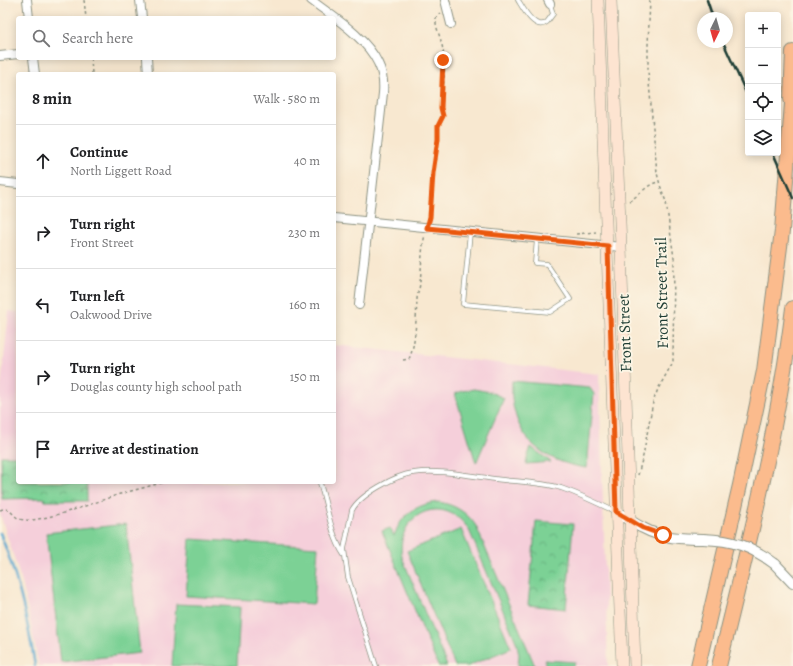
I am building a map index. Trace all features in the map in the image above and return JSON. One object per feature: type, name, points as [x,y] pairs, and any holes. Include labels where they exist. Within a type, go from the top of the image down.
[{"type":"highway","points":[[789,141],[793,52]]},
{"type":"highway","points":[[698,666],[742,477],[764,371],[780,253],[793,90]]},
{"type":"highway","points":[[719,666],[771,443],[793,308]]},
{"type":"main road","name":"Front Street","points":[[598,0],[622,666]]},
{"type":"main road","name":"Front Street","points":[[611,0],[631,521],[635,666]]},
{"type":"street","points":[[27,0],[29,16]]},
{"type":"street","points":[[140,0],[142,16]]},
{"type":"street","points":[[311,0],[331,16]]},
{"type":"street","points":[[446,4],[451,24]]},
{"type":"street","points":[[336,20],[364,43],[372,52],[382,73],[384,93],[368,222],[360,305]]},
{"type":"street","points":[[0,56],[16,54]]},
{"type":"street","points":[[33,60],[35,72]]},
{"type":"street","points":[[147,60],[148,72]]},
{"type":"street","points":[[0,182],[16,184]]},
{"type":"street","points":[[336,218],[621,248]]},
{"type":"street","points":[[616,512],[643,528],[663,535],[676,538],[723,540],[742,545],[759,553],[775,564],[793,583]]},
{"type":"lane","points":[[518,0],[531,20],[540,24],[547,22],[553,14],[549,2]]},
{"type":"lane","points":[[470,232],[463,304],[550,312],[570,299],[547,264],[535,263],[537,239]]},
{"type":"lane","points":[[376,666],[348,577],[344,549],[352,510],[355,504],[366,495],[393,480],[412,473],[432,472],[546,485],[572,492],[616,512]]},
{"type":"lane","points":[[320,484],[339,548],[345,557]]},
{"type":"path","points":[[84,0],[86,16]]},
{"type":"path","name":"Front Street Trail","points":[[637,479],[653,402],[658,389],[673,362],[674,258],[666,202],[659,182],[655,155],[648,71],[650,0]]},
{"type":"path","points":[[403,360],[409,359],[412,352],[417,317],[417,298],[420,282],[422,253],[430,217],[433,173],[438,147],[438,126],[443,116],[441,108],[443,60],[442,45],[435,25],[436,18],[446,4]]},
{"type":"path","points":[[91,60],[92,72]]},
{"type":"path","points":[[619,204],[633,199],[651,185],[659,182]]},
{"type":"path","points":[[570,234],[598,232]]},
{"type":"path","points":[[0,510],[4,508],[8,509],[19,519],[36,519],[51,516],[157,484]]},
{"type":"shaded area","points":[[9,311],[16,312],[16,484],[336,484],[336,345],[599,374],[608,666],[39,666],[23,586],[0,514],[0,395]]},
{"type":"green space","points":[[512,381],[590,388],[594,394],[587,468],[574,466],[550,457],[531,443],[518,422],[514,409],[512,402]]},
{"type":"green space","points":[[474,389],[490,392],[504,398],[476,463],[455,394]]},
{"type":"green space","points":[[531,447],[551,462],[526,464]]},
{"type":"green space","points":[[1,456],[16,456],[16,484],[87,484],[87,501],[45,501],[44,498],[2,499]]},
{"type":"green space","points":[[439,502],[450,505],[465,513],[476,526],[535,666],[518,666],[519,655],[517,644],[469,530],[459,518],[447,512],[435,510],[424,512],[414,519],[406,528],[402,541],[402,557],[447,666],[438,666],[382,531],[390,528],[394,536],[401,522],[410,512],[423,505]]},
{"type":"green space","points":[[536,521],[573,524],[566,609],[528,605]]},
{"type":"green space","points":[[126,524],[140,653],[61,662],[46,533]]},
{"type":"green space","points":[[461,529],[511,648],[468,666],[455,666],[407,551]]},
{"type":"green space","points":[[190,539],[318,547],[314,604],[186,596]]},
{"type":"green space","points":[[176,604],[240,607],[237,666],[172,666]]},
{"type":"green space","points":[[545,660],[575,662],[574,666],[545,666]]},
{"type":"waterway","points":[[0,533],[12,565],[21,598],[35,666]]},
{"type":"railway","points":[[707,0],[711,12]]},
{"type":"railway","points":[[726,48],[745,90]]},
{"type":"railway","points":[[774,156],[793,198]]},
{"type":"route","points":[[443,60],[441,108],[443,116],[438,126],[437,155],[433,173],[430,217],[427,228],[608,246],[616,512],[652,533],[663,535]]}]
